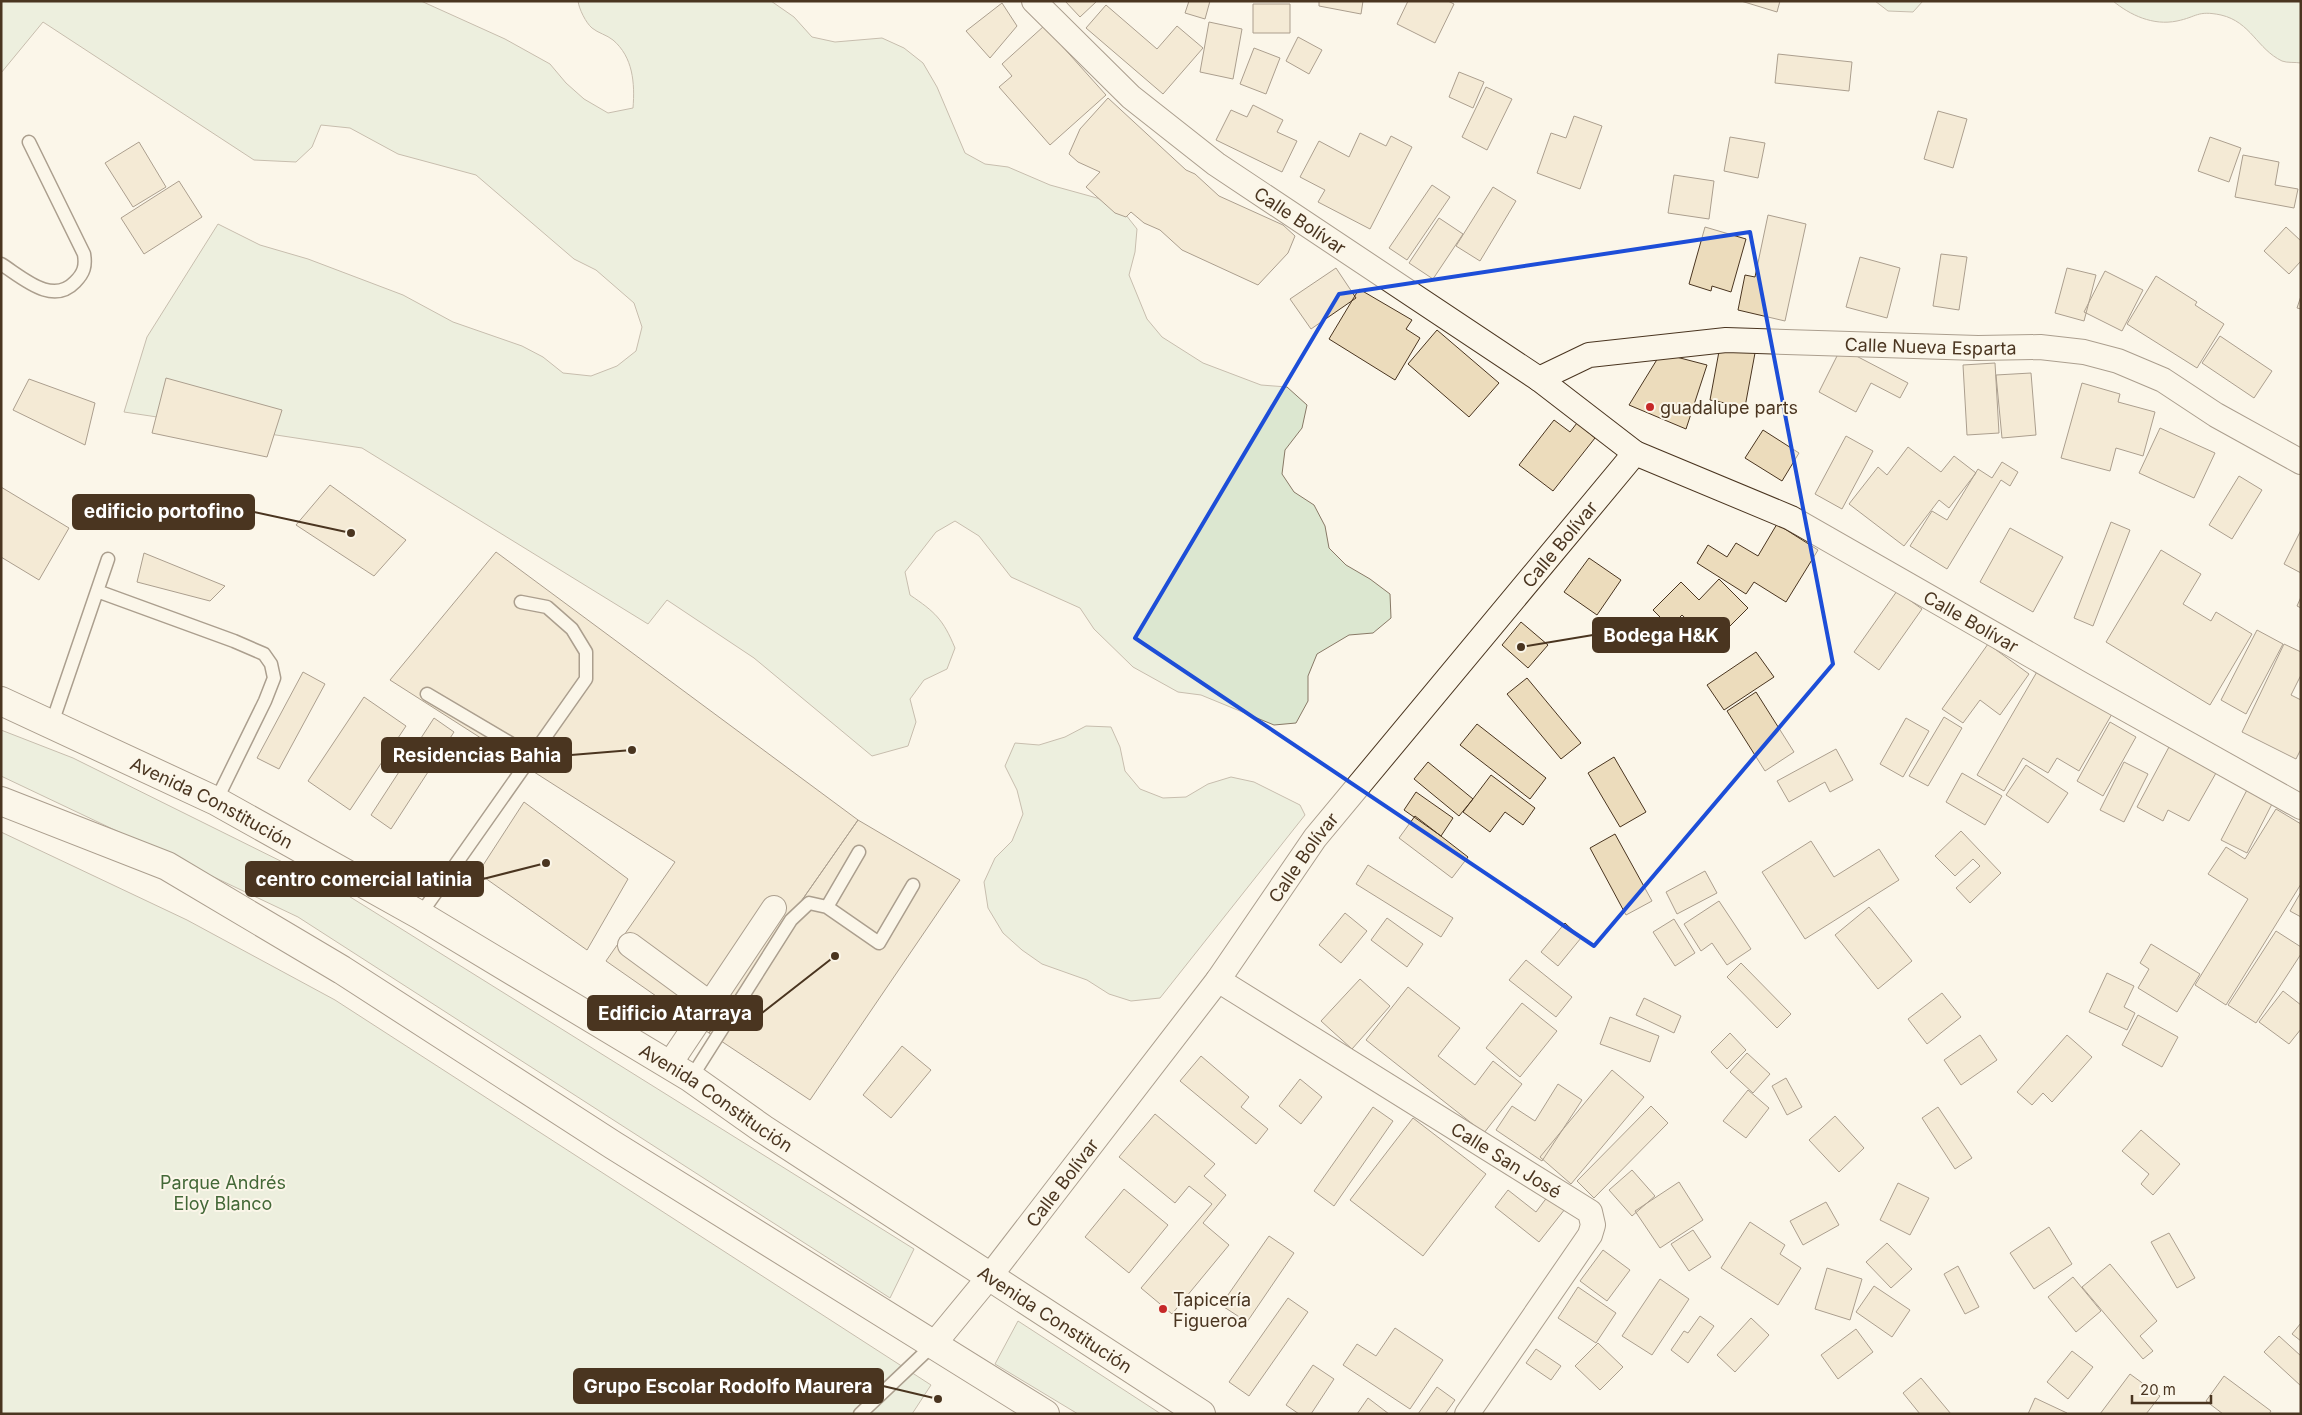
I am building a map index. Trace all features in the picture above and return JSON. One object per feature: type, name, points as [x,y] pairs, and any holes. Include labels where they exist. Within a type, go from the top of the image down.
[{"type":"main road","name":"Avenida Constitución","points":[[1,701],[216,801],[420,916],[680,1072],[763,1129],[1201,1414]]},
{"type":"main road","points":[[1,801],[167,866],[342,970],[613,1145],[1045,1414]]},
{"type":"street","name":"Calle Bolívar","points":[[1034,1],[1131,97],[1216,164],[1539,380],[1635,453],[1791,518],[2080,684],[2301,807]]},
{"type":"street","name":"Calle Nueva Esparta","points":[[1539,380],[1589,355],[1726,340],[1978,348],[2040,347],[2084,352],[2118,361],[2163,380],[2216,415],[2301,462]]},
{"type":"street","name":"Calle Bolívar","points":[[934,1344],[990,1276],[1218,980],[1315,838],[1635,453]]},
{"type":"street","points":[[680,1072],[709,1003],[774,908]]},
{"type":"street","points":[[630,945],[709,1003]]},
{"type":"street","name":"Calle San José","points":[[1218,980],[1590,1212],[1593,1225],[1590,1234],[1466,1414]]},
{"type":"lane","points":[[1,264],[42,290],[55,292],[70,287],[82,275],[86,264],[84,254],[29,142]]},
{"type":"lane","points":[[52,724],[108,559]]},
{"type":"lane","points":[[97,591],[234,641],[264,654],[271,664],[274,678],[265,701],[216,801]]},
{"type":"lane","points":[[420,916],[586,679],[586,652],[572,629],[547,607],[521,602]]},
{"type":"lane","points":[[428,694],[532,756]]},
{"type":"lane","points":[[827,907],[859,852]]},
{"type":"lane","points":[[680,1072],[791,920],[809,903],[827,907],[878,943],[913,885]]},
{"type":"lane","points":[[860,1414],[934,1344]]},
{"type":"highlighted area","points":[[1750,232],[1833,664],[1594,946],[1135,638],[1339,294]]},
{"type":"green space","points":[[1,1],[421,1],[505,39],[550,64],[566,83],[584,99],[608,113],[633,108],[634,89],[629,62],[620,47],[613,40],[594,30],[587,23],[578,1],[771,1],[794,17],[812,37],[835,42],[882,38],[904,48],[923,63],[937,87],[965,153],[985,164],[1008,167],[1050,185],[1097,198],[1122,210],[1137,229],[1135,252],[1129,275],[1147,319],[1162,337],[1203,363],[1261,385],[1287,387],[1307,405],[1302,428],[1285,450],[1282,474],[1294,492],[1314,505],[1325,526],[1329,548],[1346,565],[1370,579],[1390,594],[1391,618],[1373,633],[1349,635],[1317,654],[1308,676],[1308,701],[1296,723],[1274,725],[1201,695],[1178,692],[1133,667],[1094,629],[1080,608],[1011,577],[979,536],[955,521],[936,532],[905,572],[910,595],[926,606],[937,617],[955,648],[947,669],[924,680],[910,699],[916,722],[908,746],[872,756],[754,658],[667,600],[648,624],[362,448],[124,412],[147,337],[218,224],[260,245],[308,259],[403,295],[453,322],[522,346],[543,357],[563,373],[591,376],[617,366],[636,351],[642,327],[634,303],[596,270],[574,259],[476,175],[398,154],[350,128],[321,125],[312,147],[296,162],[254,160],[43,22],[1,73]]},
{"type":"green space","points":[[1875,1],[1923,1],[1913,12],[1888,11]]},
{"type":"green space","points":[[2113,1],[2301,1],[2301,63],[2284,62],[2273,56],[2247,29],[2231,18],[2207,13],[2177,21],[2151,21],[2134,15]]},
{"type":"green space","points":[[1086,726],[1111,727],[1120,747],[1125,771],[1140,789],[1163,798],[1186,797],[1208,784],[1231,777],[1254,782],[1300,805],[1305,815],[1160,998],[1131,1001],[1109,994],[1087,980],[1042,964],[1003,933],[988,908],[984,882],[995,858],[1012,841],[1023,814],[1017,790],[1005,766],[1015,743],[1039,745],[1065,737]]},
{"type":"green space","points":[[1,730],[73,758],[339,890],[914,1249],[890,1298],[298,917],[1,776]]},
{"type":"green space","name":"Parque Andrés Eloy Blanco","points":[[1,832],[187,920],[335,1000],[931,1385],[912,1414],[1,1414]]},
{"type":"green space","points":[[1018,1321],[1161,1414],[1078,1414],[995,1364]]},
{"type":"building","points":[[1065,1],[1097,1],[1080,17]]},
{"type":"building","points":[[1189,1],[1210,1],[1205,19],[1185,13]]},
{"type":"building","points":[[1319,1],[1363,1],[1361,14],[1319,6]]},
{"type":"building","points":[[1408,1],[1448,1],[1454,4],[1435,43],[1397,24]]},
{"type":"building","points":[[1741,1],[1780,1],[1777,12]]},
{"type":"building","points":[[1002,3],[1017,26],[990,58],[966,31]]},
{"type":"building","points":[[1253,4],[1290,4],[1290,33],[1253,33]]},
{"type":"building","points":[[1106,5],[1157,49],[1177,26],[1203,48],[1163,94],[1086,28]]},
{"type":"building","points":[[1209,22],[1242,29],[1233,79],[1200,72]]},
{"type":"building","points":[[1044,26],[1106,95],[1050,145],[999,87],[1012,76],[1002,64]]},
{"type":"building","points":[[1298,37],[1322,50],[1309,74],[1286,61]]},
{"type":"building","points":[[1254,48],[1280,58],[1266,94],[1240,84]]},
{"type":"building","points":[[1778,54],[1852,62],[1849,91],[1775,83]]},
{"type":"building","points":[[1459,72],[1484,82],[1473,108],[1449,97]]},
{"type":"building","points":[[1486,87],[1512,99],[1487,150],[1462,137]]},
{"type":"building","points":[[1108,98],[1186,170],[1195,174],[1219,196],[1283,225],[1295,236],[1288,253],[1258,285],[1182,250],[1160,230],[1144,223],[1131,212],[1126,217],[1115,213],[1086,187],[1100,172],[1078,162],[1069,154],[1080,129]]},
{"type":"building","points":[[1253,105],[1283,120],[1277,132],[1297,141],[1282,172],[1216,140],[1231,110],[1247,117]]},
{"type":"building","points":[[1938,111],[1967,119],[1953,168],[1924,159]]},
{"type":"building","points":[[1574,116],[1602,126],[1580,189],[1537,173],[1551,133],[1566,138]]},
{"type":"building","points":[[1360,133],[1386,146],[1391,136],[1412,147],[1370,229],[1318,202],[1325,190],[1300,177],[1319,141],[1349,157]]},
{"type":"building","points":[[1730,137],[1765,143],[1758,178],[1724,171]]},
{"type":"building","points":[[2210,137],[2241,148],[2229,182],[2198,171]]},
{"type":"building","points":[[139,142],[166,187],[133,207],[105,163]]},
{"type":"building","points":[[2243,155],[2279,162],[2275,185],[2298,189],[2294,208],[2235,197]]},
{"type":"building","points":[[1674,175],[1714,181],[1709,219],[1668,213]]},
{"type":"building","points":[[179,181],[202,217],[144,254],[121,218]]},
{"type":"building","points":[[1432,185],[1450,197],[1407,260],[1389,248]]},
{"type":"building","points":[[1493,187],[1516,201],[1480,261],[1456,246]]},
{"type":"building","points":[[1768,215],[1806,224],[1785,321],[1738,310],[1745,275],[1755,277]]},
{"type":"building","points":[[1439,218],[1463,234],[1433,279],[1409,263]]},
{"type":"building","points":[[1705,227],[1746,239],[1731,292],[1712,286],[1711,291],[1689,284]]},
{"type":"building","points":[[2286,227],[2301,241],[2301,261],[2289,274],[2264,251]]},
{"type":"building","points":[[1941,254],[1967,257],[1959,310],[1933,306]]},
{"type":"building","points":[[1860,257],[1900,268],[1887,318],[1846,307]]},
{"type":"building","points":[[1336,268],[1356,298],[1311,329],[1290,299]]},
{"type":"building","points":[[2067,268],[2096,275],[2084,321],[2055,313]]},
{"type":"building","points":[[2105,271],[2143,290],[2122,331],[2084,312]]},
{"type":"building","points":[[2156,276],[2197,302],[2195,305],[2224,324],[2197,368],[2127,324]]},
{"type":"building","points":[[1359,289],[1412,320],[1406,329],[1420,338],[1395,380],[1329,339]]},
{"type":"building","points":[[2301,296],[2301,309],[2297,308]]},
{"type":"building","points":[[1437,330],[1499,383],[1469,417],[1408,364]]},
{"type":"building","points":[[2220,336],[2272,371],[2254,398],[2202,363]]},
{"type":"building","points":[[1720,346],[1755,353],[1745,407],[1710,400]]},
{"type":"building","points":[[1841,348],[1908,383],[1900,398],[1871,383],[1856,412],[1819,392]]},
{"type":"building","points":[[1661,353],[1707,365],[1686,429],[1629,405]]},
{"type":"building","points":[[1995,363],[1999,433],[1967,435],[1963,365]]},
{"type":"building","points":[[2031,373],[2036,435],[2002,438],[1996,375]]},
{"type":"building","points":[[166,378],[282,410],[267,457],[152,433]]},
{"type":"building","points":[[29,379],[95,403],[85,445],[13,410]]},
{"type":"building","points":[[2082,383],[2120,394],[2118,402],[2155,412],[2143,456],[2116,448],[2110,471],[2061,458]]},
{"type":"building","points":[[1554,420],[1570,432],[1577,423],[1595,438],[1553,491],[1519,465]]},
{"type":"building","points":[[2160,428],[2215,453],[2194,498],[2139,473]]},
{"type":"building","points":[[1763,430],[1799,453],[1782,481],[1745,458]]},
{"type":"building","points":[[1846,436],[1873,451],[1842,509],[1815,494]]},
{"type":"building","points":[[1908,447],[1941,472],[1954,456],[1976,473],[1949,508],[1939,500],[1904,546],[1849,504],[1878,467],[1887,475]]},
{"type":"building","points":[[2002,462],[2018,472],[2010,486],[2001,480],[1947,569],[1910,546],[1932,511],[1947,520],[1978,469],[1992,478]]},
{"type":"building","points":[[2239,476],[2262,490],[2232,539],[2209,525]]},
{"type":"building","points":[[330,485],[406,540],[374,576],[296,525]]},
{"type":"building","points":[[1,487],[69,528],[39,580],[1,557]]},
{"type":"building","points":[[2111,522],[2130,530],[2093,626],[2074,618]]},
{"type":"building","points":[[1777,524],[1818,550],[1786,602],[1754,582],[1746,594],[1697,563],[1708,545],[1727,557],[1736,543],[1758,556]]},
{"type":"building","points":[[2010,528],[2063,557],[2033,612],[1980,582]]},
{"type":"building","points":[[2301,530],[2301,573],[2284,564]]},
{"type":"building","points":[[2161,550],[2201,574],[2183,604],[2211,621],[2216,612],[2252,634],[2210,705],[2106,642]]},
{"type":"building","points":[[496,552],[858,820],[709,1033],[606,961],[675,862],[390,680]]},
{"type":"building","points":[[144,553],[225,586],[210,601],[137,582]]},
{"type":"building","points":[[1589,558],[1621,580],[1597,615],[1564,592]]},
{"type":"building","points":[[1719,579],[1748,608],[1712,644],[1682,615],[1670,627],[1653,610],[1681,582],[1699,600]]},
{"type":"building","points":[[1897,591],[1922,609],[1879,670],[1854,652]]},
{"type":"building","points":[[2301,597],[2301,608],[2297,606]]},
{"type":"building","points":[[1521,622],[1548,645],[1528,668],[1502,645]]},
{"type":"building","points":[[2257,630],[2283,644],[2246,714],[2221,700]]},
{"type":"building","points":[[1988,644],[2029,674],[2000,715],[1980,700],[1963,723],[1942,709]]},
{"type":"building","points":[[2284,644],[2301,652],[2301,675],[2291,695],[2301,700],[2301,749],[2296,759],[2242,732]]},
{"type":"building","points":[[1756,652],[1774,677],[1724,710],[1707,685]]},
{"type":"building","points":[[2038,670],[2112,714],[2079,771],[2057,758],[2048,773],[2023,758],[2004,791],[1977,775]]},
{"type":"building","points":[[303,672],[325,684],[279,769],[257,758]]},
{"type":"building","points":[[1527,678],[1581,743],[1561,759],[1507,694]]},
{"type":"building","points":[[1756,692],[1794,752],[1765,771],[1727,711]]},
{"type":"building","points":[[364,697],[406,726],[350,810],[308,781]]},
{"type":"building","points":[[1944,717],[1962,728],[1928,786],[1909,776]]},
{"type":"building","points":[[434,718],[454,732],[391,829],[371,815]]},
{"type":"building","points":[[1906,718],[1929,731],[1903,777],[1880,764]]},
{"type":"building","points":[[2110,722],[2136,737],[2103,796],[2077,781]]},
{"type":"building","points":[[1477,724],[1546,778],[1530,799],[1460,745]]},
{"type":"building","points":[[2169,747],[2216,773],[2189,821],[2168,810],[2163,821],[2137,807]]},
{"type":"building","points":[[1836,749],[1853,780],[1830,792],[1825,782],[1789,802],[1777,781]]},
{"type":"building","points":[[1614,757],[1646,812],[1620,827],[1588,773]]},
{"type":"building","points":[[1428,762],[1473,799],[1459,816],[1414,779]]},
{"type":"building","points":[[2124,762],[2148,774],[2124,822],[2100,810]]},
{"type":"building","points":[[2026,765],[2068,793],[2048,823],[2006,795]]},
{"type":"building","points":[[1962,773],[2002,796],[1985,825],[1946,802]]},
{"type":"building","points":[[1491,775],[1535,808],[1523,825],[1505,812],[1490,832],[1463,812]]},
{"type":"building","points":[[2248,788],[2273,802],[2247,853],[2221,840]]},
{"type":"building","points":[[1416,792],[1453,818],[1441,836],[1404,810]]},
{"type":"building","points":[[524,802],[628,879],[587,950],[478,873]]},
{"type":"building","points":[[2276,809],[2301,824],[2301,884],[2226,1005],[2195,985],[2248,899],[2208,874],[2226,847],[2245,859]]},
{"type":"building","points":[[1415,816],[1468,857],[1452,878],[1399,838]]},
{"type":"building","points":[[858,820],[960,880],[810,1100],[709,1033]]},
{"type":"building","points":[[1961,831],[2001,873],[1970,903],[1956,888],[1980,866],[1973,859],[1955,876],[1935,856]]},
{"type":"building","points":[[1615,834],[1652,901],[1626,915],[1590,848]]},
{"type":"building","points":[[1811,841],[1834,877],[1879,849],[1899,880],[1805,939],[1762,872]]},
{"type":"building","points":[[1368,865],[1453,918],[1441,937],[1356,884]]},
{"type":"building","points":[[1705,871],[1717,893],[1677,914],[1666,892]]},
{"type":"building","points":[[2301,892],[2301,917],[2290,911]]},
{"type":"building","points":[[1719,901],[1751,949],[1727,965],[1712,943],[1701,951],[1684,924]]},
{"type":"building","points":[[1869,907],[1912,961],[1878,989],[1835,935]]},
{"type":"building","points":[[1345,913],[1367,931],[1341,963],[1319,945]]},
{"type":"building","points":[[1387,918],[1423,944],[1407,967],[1371,940]]},
{"type":"building","points":[[1674,919],[1695,953],[1675,966],[1653,932]]},
{"type":"building","points":[[1565,923],[1581,938],[1558,966],[1541,952]]},
{"type":"building","points":[[2276,931],[2301,947],[2301,954],[2256,1023],[2228,1005]]},
{"type":"building","points":[[2151,944],[2200,974],[2177,1012],[2138,988],[2149,969],[2140,963]]},
{"type":"building","points":[[1526,960],[1572,997],[1556,1017],[1509,980]]},
{"type":"building","points":[[1741,963],[1791,1014],[1777,1028],[1727,977]]},
{"type":"building","points":[[2107,973],[2134,986],[2124,1007],[2135,1013],[2127,1030],[2089,1012]]},
{"type":"building","points":[[1360,979],[1390,1006],[1352,1049],[1321,1021]]},
{"type":"building","points":[[1408,987],[1460,1028],[1438,1056],[1475,1085],[1493,1061],[1522,1084],[1484,1133],[1366,1040]]},
{"type":"building","points":[[2283,991],[2301,1005],[2301,1029],[2289,1044],[2259,1022]]},
{"type":"building","points":[[1942,993],[1961,1017],[1927,1044],[1908,1019]]},
{"type":"building","points":[[1644,998],[1681,1016],[1674,1033],[1636,1015]]},
{"type":"building","points":[[1522,1003],[1557,1031],[1520,1077],[1486,1048]]},
{"type":"building","points":[[2138,1015],[2178,1037],[2162,1067],[2122,1045]]},
{"type":"building","points":[[1610,1017],[1659,1036],[1650,1062],[1600,1044]]},
{"type":"building","points":[[1730,1033],[1746,1050],[1727,1069],[1711,1052]]},
{"type":"building","points":[[1980,1035],[1997,1060],[1961,1085],[1944,1060]]},
{"type":"building","points":[[2067,1035],[2092,1057],[2052,1102],[2043,1093],[2032,1105],[2017,1092]]},
{"type":"building","points":[[902,1046],[931,1070],[891,1118],[863,1095]]},
{"type":"building","points":[[1747,1053],[1770,1074],[1753,1093],[1730,1072]]},
{"type":"building","points":[[1201,1056],[1249,1097],[1241,1107],[1268,1129],[1256,1144],[1180,1081]]},
{"type":"building","points":[[1612,1070],[1644,1097],[1571,1184],[1540,1157]]},
{"type":"building","points":[[1786,1078],[1802,1107],[1787,1115],[1772,1086]]},
{"type":"building","points":[[1300,1079],[1322,1097],[1301,1124],[1279,1106]]},
{"type":"building","points":[[1558,1084],[1582,1100],[1542,1161],[1496,1130],[1512,1106],[1535,1121]]},
{"type":"building","points":[[1748,1090],[1769,1108],[1746,1138],[1723,1121]]},
{"type":"building","points":[[1651,1106],[1668,1123],[1594,1198],[1577,1181]]},
{"type":"building","points":[[1373,1107],[1393,1121],[1334,1206],[1314,1191]]},
{"type":"building","points":[[1938,1107],[1972,1158],[1955,1169],[1922,1118]]},
{"type":"building","points":[[1155,1114],[1215,1164],[1204,1176],[1226,1195],[1203,1223],[1229,1245],[1172,1314],[1141,1288],[1212,1204],[1189,1186],[1175,1203],[1119,1157]]},
{"type":"building","points":[[1835,1116],[1864,1148],[1839,1172],[1809,1140]]},
{"type":"building","points":[[1413,1118],[1486,1174],[1423,1256],[1350,1200]]},
{"type":"building","points":[[2141,1130],[2180,1164],[2153,1195],[2141,1184],[2149,1174],[2122,1151]]},
{"type":"building","points":[[1632,1170],[1655,1196],[1632,1216],[1609,1190]]},
{"type":"building","points":[[1679,1182],[1703,1220],[1660,1248],[1635,1211]]},
{"type":"building","points":[[1898,1183],[1929,1198],[1910,1235],[1880,1220]]},
{"type":"building","points":[[1124,1189],[1168,1225],[1129,1273],[1085,1237]]},
{"type":"building","points":[[1508,1190],[1536,1212],[1548,1196],[1565,1209],[1539,1242],[1495,1207]]},
{"type":"building","points":[[1826,1202],[1839,1225],[1803,1245],[1790,1221]]},
{"type":"building","points":[[1750,1222],[1785,1245],[1780,1254],[1801,1268],[1778,1305],[1721,1268]]},
{"type":"building","points":[[2049,1227],[2072,1264],[2034,1289],[2010,1253]]},
{"type":"building","points":[[1693,1230],[1711,1257],[1689,1271],[1671,1244]]},
{"type":"building","points":[[2169,1233],[2195,1278],[2177,1288],[2151,1242]]},
{"type":"building","points":[[1269,1236],[1294,1253],[1247,1322],[1221,1305]]},
{"type":"building","points":[[1887,1243],[1912,1269],[1891,1288],[1866,1262]]},
{"type":"building","points":[[1603,1250],[1630,1270],[1607,1301],[1580,1281]]},
{"type":"building","points":[[2110,1264],[2157,1321],[2140,1336],[2153,1351],[2143,1359],[2082,1287]]},
{"type":"building","points":[[1958,1266],[1979,1307],[1965,1314],[1944,1274]]},
{"type":"building","points":[[1827,1268],[1862,1279],[1850,1320],[1815,1309]]},
{"type":"building","points":[[2073,1277],[2101,1311],[2076,1332],[2048,1297]]},
{"type":"building","points":[[1660,1279],[1689,1299],[1652,1355],[1622,1336]]},
{"type":"building","points":[[1874,1286],[1910,1310],[1892,1337],[1856,1312]]},
{"type":"building","points":[[1578,1287],[1616,1313],[1596,1343],[1558,1318]]},
{"type":"building","points":[[1288,1298],[1308,1312],[1249,1396],[1229,1382]]},
{"type":"building","points":[[1700,1316],[1714,1326],[1688,1363],[1671,1350],[1684,1331],[1688,1333]]},
{"type":"building","points":[[1751,1318],[1769,1335],[1735,1372],[1717,1355]]},
{"type":"building","points":[[2301,1323],[2301,1341],[2292,1334]]},
{"type":"building","points":[[1395,1328],[1443,1360],[1410,1409],[1343,1365],[1357,1344],[1376,1356]]},
{"type":"building","points":[[1856,1329],[1873,1352],[1838,1379],[1821,1355]]},
{"type":"building","points":[[2279,1336],[2301,1356],[2301,1386],[2264,1352]]},
{"type":"building","points":[[1598,1343],[1623,1367],[1600,1390],[1575,1366]]},
{"type":"building","points":[[1536,1349],[1561,1366],[1551,1380],[1526,1363]]},
{"type":"building","points":[[2072,1351],[2093,1367],[2068,1399],[2047,1382]]},
{"type":"building","points":[[1313,1365],[1334,1379],[1311,1414],[1299,1414],[1286,1405]]},
{"type":"building","points":[[2130,1374],[2160,1396],[2146,1414],[2100,1414]]},
{"type":"building","points":[[2224,1376],[2271,1411],[2269,1414],[2223,1414],[2206,1401]]},
{"type":"building","points":[[1921,1378],[1951,1414],[1920,1414],[1903,1393]]},
{"type":"building","points":[[1437,1387],[1455,1400],[1445,1414],[1418,1414]]},
{"type":"building","points":[[1368,1398],[1389,1414],[1357,1414]]},
{"type":"building","points":[[2035,1398],[2067,1413],[2028,1414]]},
{"type":"place","name":"guadalupe parts","points":[[1650,407]]},
{"type":"place","name":"edificio portofino","points":[[351,533]]},
{"type":"place","name":"Bodega H&K","points":[[1521,647]]},
{"type":"place","name":"Residencias Bahia","points":[[632,750]]},
{"type":"place","name":"centro comercial latinia","points":[[546,863]]},
{"type":"place","name":"Edificio Atarraya","points":[[835,956]]},
{"type":"place","name":"Tapicería Figueroa","points":[[1163,1309]]},
{"type":"place","name":"Grupo Escolar Rodolfo Maurera","points":[[938,1399]]}]
